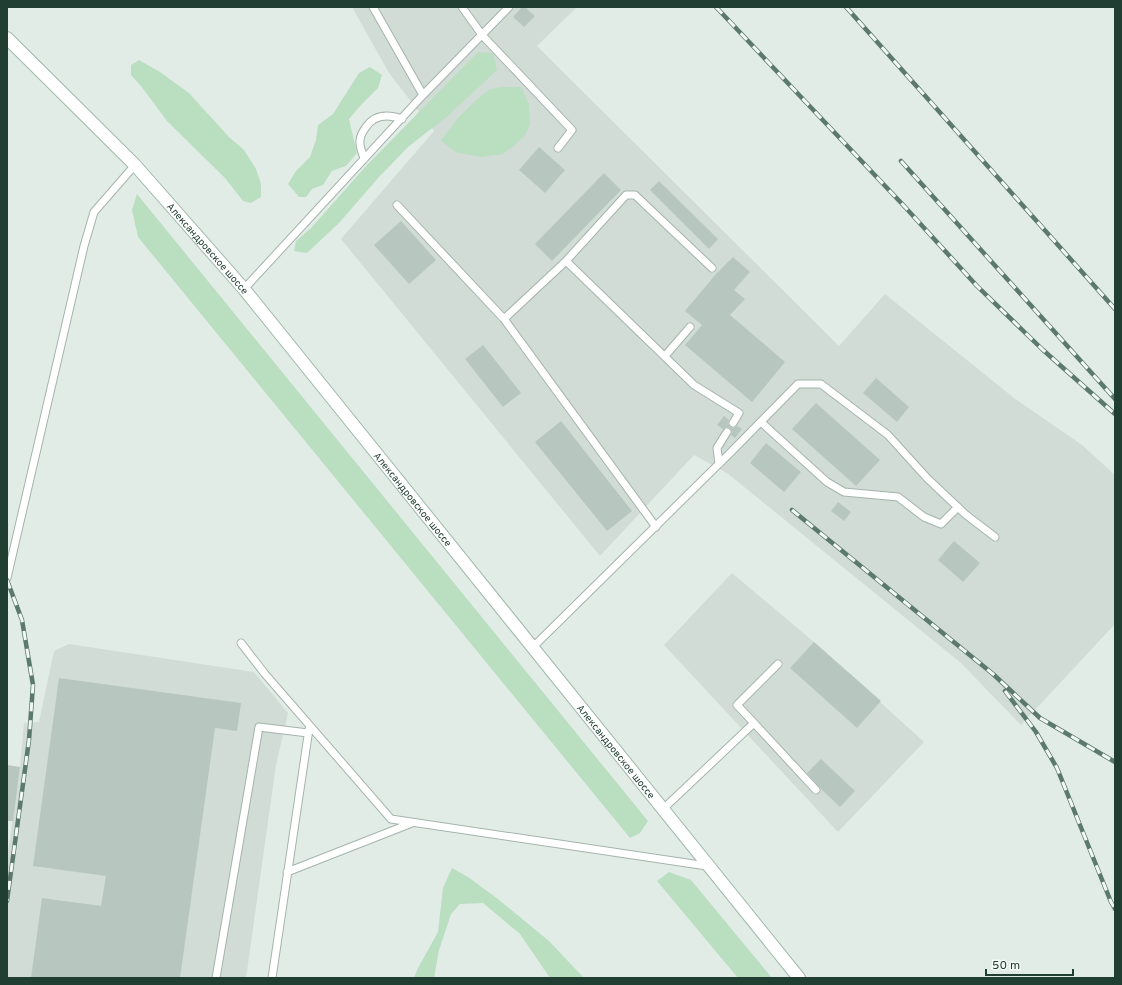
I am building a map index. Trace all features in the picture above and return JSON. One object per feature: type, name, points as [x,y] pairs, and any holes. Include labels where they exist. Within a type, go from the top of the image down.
[{"type":"main road","name":"Александровское шоссе","points":[[7,39],[135,165],[244,289],[707,866],[799,978]]},
{"type":"lane","points":[[373,7],[423,95]]},
{"type":"lane","points":[[462,7],[482,36],[572,130],[558,148]]},
{"type":"lane","points":[[244,289],[423,95],[509,7]]},
{"type":"lane","points":[[364,159],[360,142],[363,131],[368,123],[377,116],[391,115],[402,119]]},
{"type":"lane","points":[[7,578],[84,246],[94,212],[135,165]]},
{"type":"lane","points":[[504,319],[566,261],[626,195],[635,195],[712,268]]},
{"type":"lane","points":[[397,205],[504,319],[656,527]]},
{"type":"lane","points":[[566,261],[694,384],[739,413],[733,422]]},
{"type":"lane","points":[[665,356],[690,327]]},
{"type":"lane","points":[[532,648],[656,527],[798,384],[821,384],[888,435],[927,478],[958,507],[995,537]]},
{"type":"lane","points":[[761,422],[827,482],[844,492],[898,497],[924,517],[940,524],[958,507]]},
{"type":"lane","points":[[719,464],[717,448],[727,432]]},
{"type":"lane","points":[[241,643],[265,674],[391,819],[707,866]]},
{"type":"lane","points":[[778,664],[737,705],[816,790]]},
{"type":"lane","points":[[662,810],[754,723]]},
{"type":"lane","points":[[272,978],[310,726]]},
{"type":"lane","points":[[216,978],[259,727],[308,733]]},
{"type":"lane","points":[[287,872],[413,822]]},
{"type":"shaded area","points":[[352,7],[577,7],[537,46],[839,346],[885,294],[1014,398],[1082,445],[1115,475],[1115,624],[1021,725],[961,663],[727,473],[694,455],[600,556],[341,239],[434,131],[389,73]]},
{"type":"shaded area","points":[[732,573],[814,642],[924,742],[838,832],[664,645]]},
{"type":"shaded area","points":[[69,644],[254,672],[288,713],[276,765],[246,978],[7,978],[7,860],[20,767],[24,723],[39,722],[54,651]]},
{"type":"green space","points":[[478,52],[493,53],[497,70],[449,115],[408,147],[379,177],[339,223],[307,253],[294,251],[296,241],[311,228],[367,165]]},
{"type":"green space","points":[[139,60],[160,72],[189,93],[229,137],[244,150],[256,169],[261,184],[261,197],[251,203],[243,201],[225,178],[167,121],[131,75],[131,65]]},
{"type":"green space","points":[[370,67],[382,75],[378,88],[349,119],[357,153],[346,166],[332,171],[323,185],[312,189],[306,197],[299,197],[288,184],[296,171],[310,157],[316,140],[318,125],[333,114],[359,73]]},
{"type":"green space","points":[[521,87],[529,104],[530,125],[524,137],[503,154],[481,157],[456,152],[441,141],[456,120],[473,103],[490,89]]},
{"type":"green space","points":[[137,194],[648,821],[640,833],[630,838],[138,237],[132,210]]},
{"type":"green space","points":[[452,868],[468,877],[498,899],[549,941],[584,978],[550,978],[520,934],[483,903],[460,904],[451,914],[439,950],[434,978],[414,978],[438,932],[443,888]]},
{"type":"green space","points":[[669,872],[691,880],[772,978],[738,978],[657,881]]},
{"type":"building","points":[[522,7],[525,7],[535,16],[524,27],[513,17]]},
{"type":"building","points":[[539,147],[565,170],[545,193],[519,170]]},
{"type":"building","points":[[604,173],[621,190],[552,261],[535,244]]},
{"type":"building","points":[[659,181],[718,239],[709,249],[650,190]]},
{"type":"building","points":[[401,221],[436,260],[409,284],[374,245]]},
{"type":"building","points":[[733,257],[750,272],[734,290],[745,299],[730,315],[785,362],[752,402],[685,345],[702,325],[685,311],[716,274]]},
{"type":"building","points":[[483,345],[521,393],[503,407],[465,359]]},
{"type":"building","points":[[876,378],[909,407],[897,422],[863,393]]},
{"type":"building","points":[[816,403],[880,460],[856,486],[792,429]]},
{"type":"building","points":[[724,416],[729,420],[728,423],[730,427],[733,428],[737,426],[742,429],[735,438],[731,435],[732,432],[730,428],[727,427],[723,429],[717,425]]},
{"type":"building","points":[[561,421],[632,511],[607,531],[535,442]]},
{"type":"building","points":[[766,443],[801,472],[784,492],[750,463]]},
{"type":"building","points":[[838,502],[851,512],[844,521],[831,511]]},
{"type":"building","points":[[954,541],[980,563],[963,582],[938,560]]},
{"type":"building","points":[[814,642],[881,701],[857,728],[790,668]]},
{"type":"building","points":[[59,678],[241,703],[237,731],[215,728],[180,978],[31,978],[42,898],[101,906],[106,876],[33,866]]},
{"type":"building","points":[[821,759],[855,791],[840,807],[807,773]]},
{"type":"building","points":[[7,765],[20,767],[13,821],[7,821]]},
{"type":"railway","points":[[716,7],[905,207],[977,286],[1043,350],[1115,414]]},
{"type":"railway","points":[[846,7],[1115,309]]},
{"type":"railway","points":[[901,161],[1115,399]]},
{"type":"railway","points":[[792,510],[993,674],[1040,718],[1115,762]]},
{"type":"railway","points":[[7,580],[22,620],[33,685],[29,740],[7,901]]},
{"type":"railway","points":[[1005,691],[1036,732],[1057,768],[1115,909]]}]
